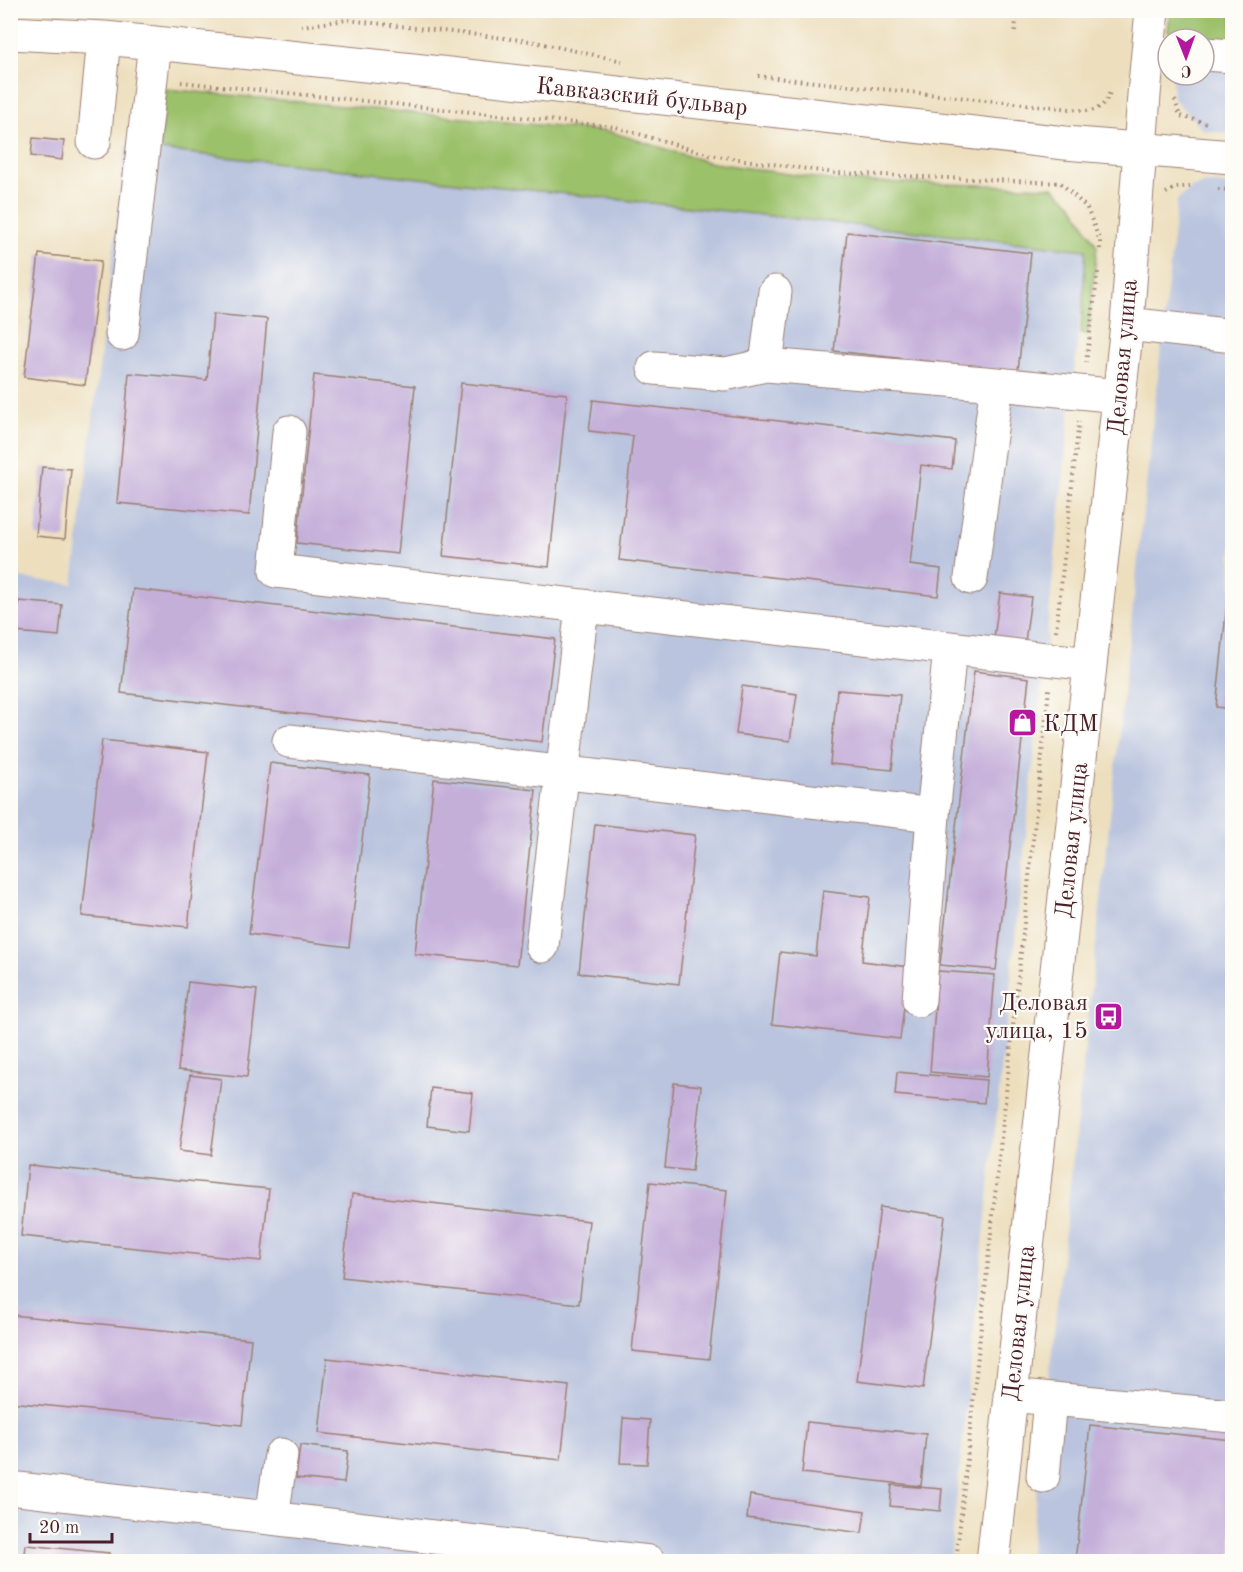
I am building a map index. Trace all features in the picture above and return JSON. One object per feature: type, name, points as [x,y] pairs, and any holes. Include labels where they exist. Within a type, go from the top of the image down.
[{"type":"street","name":"Деловая улица","points":[[1152,10],[1156,37]]},
{"type":"street","name":"Кавказский бульвар","points":[[10,31],[104,38],[413,70],[1140,151],[1233,158]]},
{"type":"street","points":[[94,142],[104,38]]},
{"type":"street","points":[[122,334],[155,44]]},
{"type":"street","points":[[1216,55],[1233,56]]},
{"type":"street","name":"Деловая улица","points":[[993,1562],[1119,396],[1140,151],[1156,62]]},
{"type":"street","points":[[766,365],[775,292]]},
{"type":"street","points":[[1126,324],[1225,335]]},
{"type":"street","points":[[654,368],[725,374],[766,365],[1119,396]]},
{"type":"street","points":[[971,578],[997,384]]},
{"type":"street","points":[[289,432],[276,572],[1090,664]]},
{"type":"street","points":[[542,946],[582,607]]},
{"type":"street","points":[[919,1000],[933,815],[950,648]]},
{"type":"street","points":[[289,741],[933,815]]},
{"type":"street","points":[[1010,1395],[1233,1416]]},
{"type":"street","points":[[1043,1476],[1050,1399]]},
{"type":"street","points":[[272,1518],[280,1455]]},
{"type":"street","points":[[19,1498],[134,1515],[272,1518],[572,1557],[649,1562]]},
{"type":"path","points":[[1015,31],[1017,10]]},
{"type":"path","points":[[300,26],[347,20],[530,41],[629,62]]},
{"type":"path","points":[[748,75],[1090,111],[1098,109],[1106,102],[1110,92]]},
{"type":"path","points":[[151,79],[615,127],[710,155],[834,173],[1061,183],[1087,208],[1100,242],[1100,260]]},
{"type":"path","points":[[1174,97],[1180,116],[1208,123]]},
{"type":"path","points":[[1161,197],[1175,188],[1199,187]]},
{"type":"path","points":[[1209,188],[1233,190]]},
{"type":"path","points":[[956,1562],[1053,660],[1098,271]]},
{"type":"shaded area","points":[[1179,11],[1232,11],[1232,134],[1203,130],[1173,98],[1173,87],[1216,87],[1216,27],[1177,27]]},
{"type":"shaded area","points":[[126,145],[1087,250],[950,1561],[11,1562],[11,577],[73,584]]},
{"type":"shaded area","points":[[1206,183],[1232,186],[1232,1561],[1029,1562],[1177,200],[1191,188]]},
{"type":"green space","points":[[1170,11],[1232,11],[1232,48],[1216,43],[1216,27],[1168,27]]},
{"type":"green space","points":[[166,89],[611,132],[708,162],[835,181],[1053,187],[1073,205],[1097,246],[1088,334],[1081,333],[1086,250],[160,150]]},
{"type":"building","points":[[10,138],[18,139],[14,166],[10,166]]},
{"type":"building","points":[[33,138],[64,141],[62,160],[31,156]]},
{"type":"building","points":[[847,232],[1031,253],[1018,371],[834,351]]},
{"type":"building","points":[[39,254],[101,261],[85,385],[24,377]]},
{"type":"building","points":[[213,314],[267,319],[249,515],[117,503],[129,373],[207,380]]},
{"type":"building","points":[[314,375],[415,386],[398,554],[297,543]]},
{"type":"building","points":[[461,383],[567,394],[549,567],[443,556]]},
{"type":"building","points":[[593,400],[955,441],[952,469],[921,465],[910,565],[941,569],[938,596],[619,560],[633,436],[589,431]]},
{"type":"building","points":[[42,467],[71,469],[65,539],[36,536]]},
{"type":"building","points":[[133,589],[555,639],[542,742],[121,693]]},
{"type":"building","points":[[1000,593],[1031,597],[1025,642],[994,638]]},
{"type":"building","points":[[19,601],[62,605],[59,636],[16,632]]},
{"type":"building","points":[[1227,604],[1232,604],[1232,709],[1216,707]]},
{"type":"building","points":[[974,671],[1029,678],[996,970],[940,965]]},
{"type":"building","points":[[742,686],[797,694],[790,741],[736,734]]},
{"type":"building","points":[[837,690],[900,695],[892,770],[830,764]]},
{"type":"building","points":[[102,740],[208,752],[188,927],[82,916]]},
{"type":"building","points":[[270,763],[370,775],[349,947],[249,934]]},
{"type":"building","points":[[434,779],[536,790],[517,965],[415,954]]},
{"type":"building","points":[[595,824],[695,835],[679,984],[579,973]]},
{"type":"building","points":[[823,891],[870,897],[862,961],[909,967],[900,1039],[772,1024],[780,952],[816,956]]},
{"type":"building","points":[[938,971],[995,975],[987,1077],[930,1072]]},
{"type":"building","points":[[188,982],[257,990],[247,1077],[178,1070]]},
{"type":"building","points":[[897,1072],[986,1080],[984,1103],[895,1095]]},
{"type":"building","points":[[190,1075],[221,1079],[211,1155],[179,1151]]},
{"type":"building","points":[[674,1083],[701,1086],[692,1171],[665,1168]]},
{"type":"building","points":[[431,1088],[473,1093],[469,1131],[427,1126]]},
{"type":"building","points":[[28,1165],[269,1189],[261,1261],[21,1236]]},
{"type":"building","points":[[650,1182],[727,1190],[709,1359],[632,1351]]},
{"type":"building","points":[[352,1194],[589,1221],[579,1304],[342,1277]]},
{"type":"building","points":[[880,1207],[945,1216],[923,1389],[857,1381]]},
{"type":"building","points":[[11,1315],[251,1339],[242,1425],[10,1402]]},
{"type":"building","points":[[327,1358],[569,1386],[561,1460],[319,1433]]},
{"type":"building","points":[[623,1418],[650,1420],[647,1464],[620,1463]]},
{"type":"building","points":[[807,1422],[926,1434],[921,1486],[802,1473]]},
{"type":"building","points":[[1090,1425],[1232,1440],[1232,1562],[1075,1562]]},
{"type":"building","points":[[300,1445],[348,1451],[344,1483],[296,1478]]},
{"type":"building","points":[[892,1485],[942,1489],[940,1511],[890,1506]]},
{"type":"building","points":[[750,1495],[865,1511],[862,1533],[747,1518]]},
{"type":"building","points":[[26,1545],[109,1553],[108,1562],[24,1562]]},
{"type":"place","name":"КДМ","points":[[1022,723]]},
{"type":"place","name":"Деловая улица, 15","points":[[1109,1016]]}]
